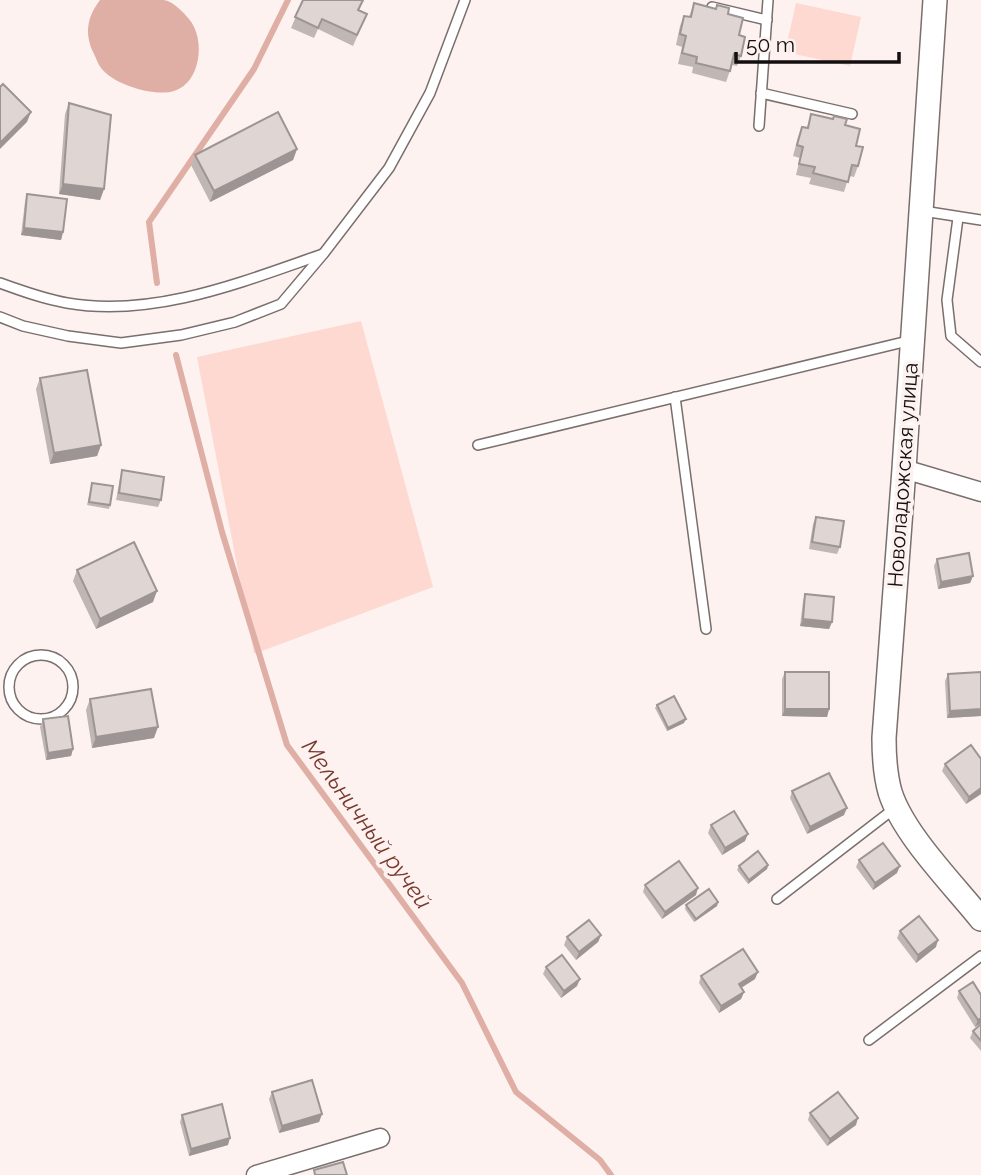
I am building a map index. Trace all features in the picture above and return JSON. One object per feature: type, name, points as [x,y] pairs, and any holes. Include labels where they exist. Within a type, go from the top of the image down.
[{"type":"street","name":"Новоладожская улица","points":[[935,0],[884,767],[890,793],[901,818],[981,919]]},
{"type":"street","points":[[904,469],[981,492]]},
{"type":"street","points":[[256,1175],[380,1138]]},
{"type":"lane","points":[[0,317],[23,326],[68,336],[121,343],[181,335],[235,322],[282,304],[389,168],[430,93],[466,0]]},
{"type":"lane","points":[[759,126],[768,0]]},
{"type":"lane","points":[[712,7],[767,20]]},
{"type":"lane","points":[[761,93],[852,114]]},
{"type":"lane","points":[[921,210],[981,220]]},
{"type":"lane","points":[[958,218],[947,300],[951,336],[981,362]]},
{"type":"lane","points":[[0,283],[67,303],[110,307],[146,305],[202,293],[324,253]]},
{"type":"lane","points":[[478,445],[913,339]]},
{"type":"lane","points":[[675,397],[706,629]]},
{"type":"lane","points":[[50,655],[61,660],[69,669],[74,692],[62,712],[51,718],[39,719],[18,709],[4,687],[17,666],[26,658],[50,655]]},
{"type":"lane","points":[[778,899],[897,807]]},
{"type":"lane","points":[[869,1040],[981,956]]},
{"type":"shaded area","points":[[100,0],[164,0],[178,8],[189,19],[198,38],[198,60],[190,79],[174,91],[156,92],[135,88],[107,74],[97,61],[88,33],[92,13]]},
{"type":"shaded area","points":[[796,3],[861,17],[850,66],[785,52]]},
{"type":"shaded area","points":[[361,321],[433,587],[254,654],[197,357]]},
{"type":"building","points":[[303,0],[363,0],[358,10],[367,14],[357,35],[322,19],[318,28],[295,17]]},
{"type":"building","points":[[694,3],[716,9],[717,5],[729,8],[728,14],[743,18],[739,35],[745,37],[741,56],[734,54],[730,71],[696,63],[697,57],[682,53],[686,36],[680,34],[684,16],[691,17]]},
{"type":"building","points":[[3,84],[31,112],[0,143],[0,87]]},
{"type":"building","points":[[69,103],[111,115],[104,189],[63,184]]},
{"type":"building","points":[[278,112],[297,149],[214,191],[195,155]]},
{"type":"building","points":[[811,114],[847,119],[845,125],[860,129],[856,146],[863,147],[858,166],[852,165],[848,182],[813,173],[815,167],[799,164],[803,147],[797,145],[802,127],[808,128]]},
{"type":"building","points":[[27,194],[67,199],[63,232],[24,228]]},
{"type":"building","points":[[87,370],[101,445],[54,453],[40,378]]},
{"type":"building","points":[[122,470],[164,477],[161,500],[119,493]]},
{"type":"building","points":[[92,483],[113,486],[110,505],[89,502]]},
{"type":"building","points":[[816,517],[844,521],[840,547],[812,542]]},
{"type":"building","points":[[134,542],[157,591],[100,619],[77,570]]},
{"type":"building","points":[[969,553],[973,576],[941,582],[937,559]]},
{"type":"building","points":[[805,594],[834,597],[832,622],[803,619]]},
{"type":"building","points":[[785,672],[829,672],[829,709],[785,709]]},
{"type":"building","points":[[981,672],[981,709],[950,711],[948,674]]},
{"type":"building","points":[[151,689],[158,727],[96,737],[90,699]]},
{"type":"building","points":[[674,696],[686,719],[668,728],[657,705]]},
{"type":"building","points":[[68,716],[73,749],[48,753],[43,719]]},
{"type":"building","points":[[971,745],[981,759],[981,788],[969,797],[945,764]]},
{"type":"building","points":[[829,773],[847,808],[810,827],[792,791]]},
{"type":"building","points":[[734,811],[748,834],[725,848],[711,825]]},
{"type":"building","points":[[883,843],[900,866],[875,883],[859,860]]},
{"type":"building","points":[[758,851],[768,865],[749,880],[739,866]]},
{"type":"building","points":[[679,861],[698,888],[665,912],[645,885]]},
{"type":"building","points":[[709,889],[718,902],[696,919],[686,905]]},
{"type":"building","points":[[919,916],[938,940],[918,955],[900,931]]},
{"type":"building","points":[[589,920],[601,935],[579,952],[567,937]]},
{"type":"building","points":[[743,949],[758,972],[739,984],[744,992],[721,1006],[701,976]]},
{"type":"building","points":[[562,955],[580,979],[564,991],[546,967]]},
{"type":"building","points":[[973,982],[981,995],[981,1018],[978,1020],[959,991]]},
{"type":"building","points":[[981,1024],[981,1041],[973,1031]]},
{"type":"building","points":[[312,1080],[322,1114],[282,1126],[272,1092]]},
{"type":"building","points":[[838,1092],[858,1118],[830,1139],[810,1113]]},
{"type":"building","points":[[222,1104],[230,1138],[191,1149],[182,1115]]},
{"type":"building","points":[[343,1162],[347,1175],[315,1175],[314,1170]]},
{"type":"waterway","name":"Мельничный ручей","points":[[157,283],[149,222],[254,69],[288,0]]},
{"type":"waterway","name":"Мельничный ручей","points":[[176,355],[222,532],[287,745],[462,983],[516,1092],[600,1160],[611,1175]]}]
